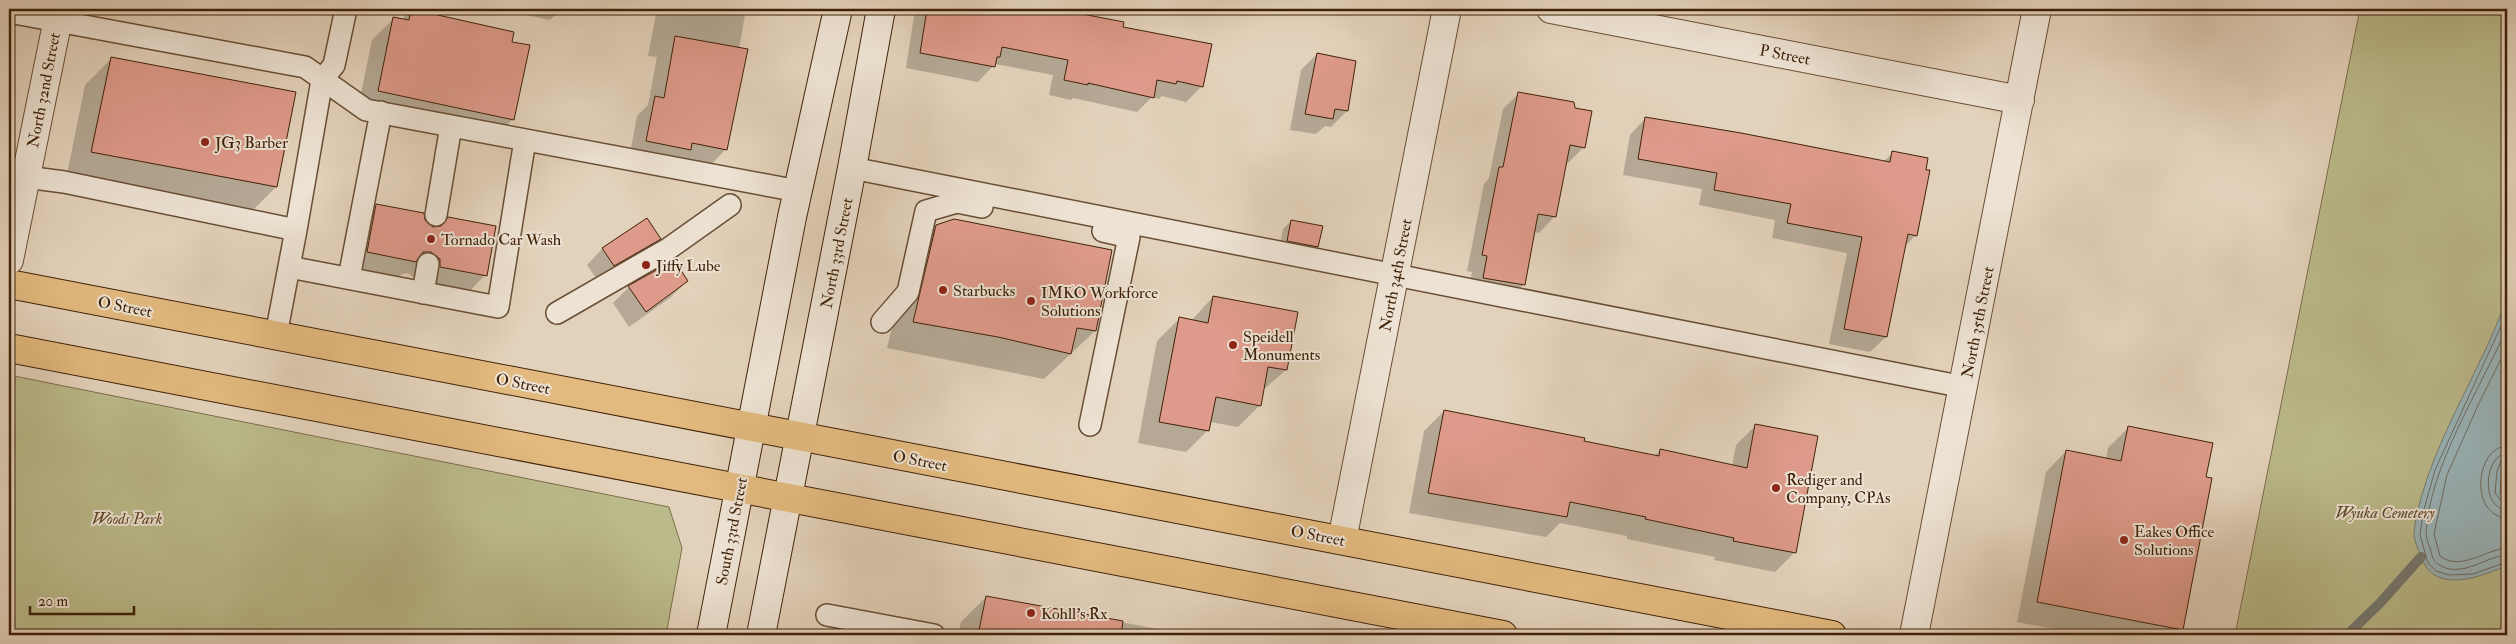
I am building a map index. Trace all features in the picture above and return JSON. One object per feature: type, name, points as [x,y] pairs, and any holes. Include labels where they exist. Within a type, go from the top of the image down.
[{"type":"main road","name":"O Street","points":[[9,284],[1832,635]]},
{"type":"main road","points":[[9,348],[1503,635]]},
{"type":"street","points":[[751,426],[798,191],[838,9]]},
{"type":"street","name":"North 33rd Street","points":[[788,497],[881,9]]},
{"type":"street","name":"North 34th Street","points":[[1342,540],[1396,275],[1447,9]]},
{"type":"street","name":"P Street","points":[[1551,9],[2020,100]]},
{"type":"street","name":"North 35th Street","points":[[1914,635],[2037,9]]},
{"type":"street","name":"North 32nd Street","points":[[9,260],[59,15]]},
{"type":"street","name":"South 33rd Street","points":[[711,635],[751,426]]},
{"type":"street","points":[[761,635],[788,497]]},
{"type":"lane","points":[[276,335],[322,80],[334,65],[346,9]]},
{"type":"lane","points":[[9,12],[59,15],[305,67],[366,110],[798,191]]},
{"type":"lane","points":[[349,278],[380,112]]},
{"type":"lane","points":[[436,215],[451,126]]},
{"type":"lane","points":[[288,266],[498,307],[525,140]]},
{"type":"lane","points":[[852,168],[1964,387]]},
{"type":"lane","points":[[26,177],[64,182],[296,230]]},
{"type":"lane","points":[[882,322],[908,292],[926,211],[957,202],[1129,237],[1090,425]]},
{"type":"lane","points":[[557,314],[668,249],[730,206]]},
{"type":"lane","points":[[423,293],[428,264]]},
{"type":"lane","points":[[827,615],[934,635]]},
{"type":"green space","name":"Wyuka Cemetery","points":[[2360,9],[2507,9],[2507,635],[2235,635]]},
{"type":"green space","name":"Woods Park","points":[[9,375],[669,507],[682,548],[666,635],[9,635]]},
{"type":"water","points":[[2507,299],[2507,460],[2502,472],[2500,494],[2507,500],[2507,566],[2470,578],[2446,579],[2435,575],[2426,567],[2414,536],[2416,517],[2440,445],[2488,344]]},
{"type":"building","points":[[411,9],[514,32],[512,42],[530,45],[514,120],[378,91],[393,17],[409,20]]},
{"type":"building","points":[[927,9],[1056,9],[1124,22],[1123,27],[1212,44],[1203,87],[1177,81],[1176,84],[1157,80],[1154,98],[1088,83],[1088,85],[1064,80],[1068,60],[1002,47],[995,67],[920,53]]},
{"type":"building","points":[[675,36],[748,49],[727,150],[692,143],[691,150],[646,141],[655,96],[664,98]]},
{"type":"building","points":[[1317,53],[1356,61],[1348,111],[1335,109],[1333,119],[1305,114]]},
{"type":"building","points":[[111,57],[296,92],[277,187],[91,152]]},
{"type":"building","points":[[1518,92],[1574,102],[1575,108],[1592,111],[1585,148],[1570,145],[1556,217],[1538,214],[1525,285],[1483,278],[1487,256],[1482,255],[1499,167],[1503,167]]},
{"type":"building","points":[[1645,117],[1741,133],[1890,162],[1892,151],[1928,158],[1926,170],[1930,170],[1917,236],[1908,234],[1887,337],[1844,329],[1862,237],[1787,223],[1791,204],[1714,190],[1717,173],[1638,159]]},
{"type":"building","name":"Tornado Car Wash","points":[[376,204],[424,213],[425,220],[433,227],[441,226],[448,217],[496,226],[487,276],[440,267],[440,259],[431,252],[423,252],[416,262],[367,252]]},
{"type":"building","points":[[647,218],[661,239],[614,266],[602,248]]},
{"type":"building","points":[[954,219],[1112,250],[1096,331],[1077,328],[1071,354],[998,337],[913,322],[936,225]]},
{"type":"building","points":[[1291,220],[1323,226],[1318,247],[1287,241]]},
{"type":"building","points":[[674,260],[688,281],[646,312],[628,286]]},
{"type":"building","name":"Speidell Monuments","points":[[1213,296],[1298,312],[1287,370],[1268,367],[1261,406],[1216,397],[1209,431],[1159,422],[1179,317],[1208,323]]},
{"type":"building","points":[[1444,410],[1585,438],[1584,441],[1659,456],[1660,449],[1747,468],[1755,424],[1818,436],[1796,553],[1733,541],[1734,538],[1645,519],[1646,517],[1570,502],[1567,517],[1428,493]]},
{"type":"building","name":"Eakes Office Solutions","points":[[2128,426],[2213,443],[2206,477],[2212,478],[2183,630],[2037,602],[2066,450],[2121,461]]},
{"type":"building","name":"Kohll's Rx","points":[[986,596],[1123,621],[1121,635],[978,635]]},
{"type":"waterway","points":[[2347,635],[2380,603],[2421,557]]},
{"type":"place","name":"JG3 Barber","points":[[205,142]]},
{"type":"place","name":"Tornado Car Wash","points":[[431,239]]},
{"type":"place","name":"Jiffy Lube","points":[[646,265]]},
{"type":"place","name":"Starbucks","points":[[943,290]]},
{"type":"place","name":"IMKO Workforce Solutions","points":[[1031,301]]},
{"type":"place","name":"Speidell Monuments","points":[[1233,345]]},
{"type":"place","name":"Rediger and Company, CPAs","points":[[1776,488]]},
{"type":"place","name":"Eakes Office Solutions","points":[[2124,540]]},
{"type":"place","name":"Kohll's Rx","points":[[1031,613]]}]
